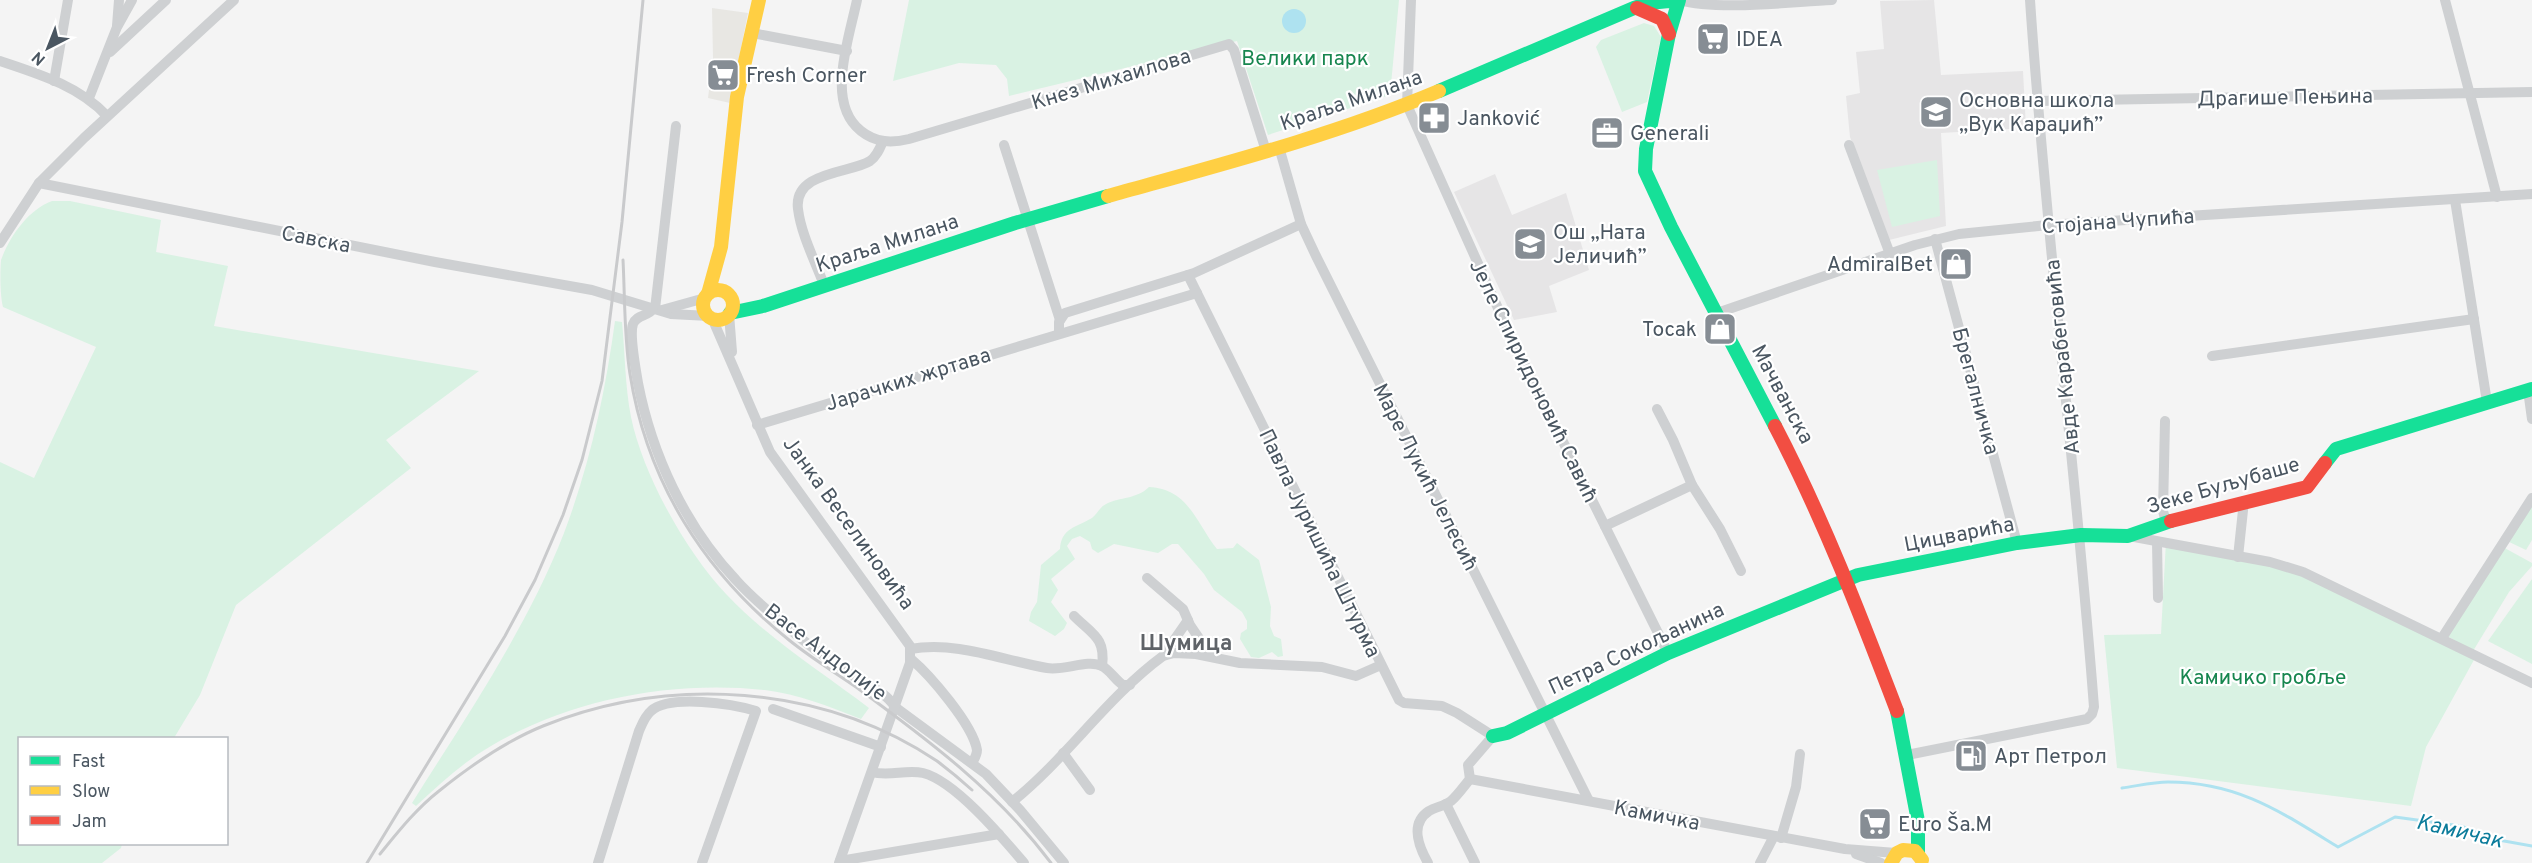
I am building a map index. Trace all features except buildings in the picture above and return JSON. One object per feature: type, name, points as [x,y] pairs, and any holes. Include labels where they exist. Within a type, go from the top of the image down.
[{"type":"main road","points":[[721,247],[727,294],[733,304],[730,314],[720,319],[710,317],[704,308],[721,247],[737,97],[759,0]]},
{"type":"main road","name":"Краља Милана","points":[[730,314],[763,306],[1028,220],[1272,149],[1407,105],[1634,8],[1649,3],[1679,0]]},
{"type":"main road","name":"Мачванска","points":[[1679,0],[1646,149],[1645,171],[1671,227],[1718,313],[1806,486],[1847,580],[1899,715],[1919,831],[1920,858]]},
{"type":"main road","points":[[1634,8],[1653,12],[1664,19],[1670,34]]},
{"type":"main road","points":[[706,296],[715,290],[727,294]]},
{"type":"main road","name":"Краља Милана","points":[[727,294],[763,298],[792,295]]},
{"type":"main road","name":"Зеке Буљубаше","points":[[2081,535],[2128,536],[2166,522],[2307,487],[2336,449],[2530,389]]},
{"type":"main road","name":"Цицварића","points":[[1847,580],[1858,575],[2018,543],[2081,535]]},
{"type":"main road","name":"Петра Сокољанина","points":[[1493,736],[1507,733],[1668,653],[1847,580]]},
{"type":"main road","name":"Мачванска","points":[[1897,855],[1914,810]]},
{"type":"main road","points":[[1897,855],[1920,858]]},
{"type":"street","points":[[54,81],[68,0]]},
{"type":"street","points":[[117,27],[119,0]]},
{"type":"street","points":[[89,98],[117,27],[132,0]]},
{"type":"street","points":[[107,55],[166,0]]},
{"type":"street","points":[[0,243],[39,183],[107,116],[234,0]]},
{"type":"street","points":[[824,285],[800,217],[798,200],[803,191],[814,181],[837,170],[872,160],[883,141],[861,131],[844,110],[842,89],[857,0]]},
{"type":"street","points":[[1407,105],[1411,0]]},
{"type":"street","points":[[1679,0],[1697,4],[1751,5],[1832,0]]},
{"type":"street","name":"Авде Карабеговића","points":[[1907,754],[2087,719],[2094,707],[2081,535],[2048,225],[2030,0]]},
{"type":"street","points":[[2445,0],[2498,197]]},
{"type":"street","points":[[752,33],[847,51]]},
{"type":"street","name":"Кнез Михаилова","points":[[883,141],[909,139],[1229,44],[1234,50],[1272,149]]},
{"type":"street","points":[[0,61],[54,81],[89,98],[107,116]]},
{"type":"street","name":"Драгише Пењина","points":[[2037,101],[2532,92]]},
{"type":"street","name":"Јеле Спиридоновић Савић","points":[[1407,105],[1497,307],[1668,653]]},
{"type":"street","points":[[657,309],[676,126]]},
{"type":"street","points":[[1004,145],[1060,320]]},
{"type":"street","points":[[1849,145],[1890,254]]},
{"type":"street","name":"Маре Лукић Јелесић","points":[[1272,149],[1301,224],[1377,381],[1589,801]]},
{"type":"street","name":"Савска","points":[[39,183],[435,262],[592,290],[671,314],[710,317]]},
{"type":"street","name":"Стојана Чупића","points":[[1718,313],[1935,239],[1959,234],[2048,225],[2532,194]]},
{"type":"street","points":[[2455,200],[2487,402]]},
{"type":"street","points":[[1059,333],[1062,315],[1071,310],[1188,275],[1301,224]]},
{"type":"street","name":"Брегалничка","points":[[1935,239],[2018,543]]},
{"type":"street","points":[[1188,275],[1197,293]]},
{"type":"street","name":"Јарачких жртава","points":[[757,425],[1197,293]]},
{"type":"street","name":"Павла Јуришића Штурма","points":[[1197,293],[1399,700],[1413,704],[1442,706],[1493,736]]},
{"type":"street","points":[[635,321],[657,309],[706,296]]},
{"type":"street","name":"Васе Андолије","points":[[629,301],[629,312],[635,321],[632,330],[636,373],[652,436],[676,494],[705,540],[736,581],[798,636],[853,676],[889,698],[895,707],[972,763],[1012,802],[1064,863]]},
{"type":"street","name":"Јанка Веселиновића","points":[[730,314],[733,364]]},
{"type":"street","name":"Јанка Веселиновића","points":[[710,317],[733,364],[770,452],[904,636],[910,654]]},
{"type":"street","points":[[2212,356],[2474,319]]},
{"type":"street","points":[[2530,389],[2532,419]]},
{"type":"street","points":[[1657,409],[1692,485],[1720,529],[1741,571]]},
{"type":"street","points":[[2165,421],[2163,511],[2166,522]]},
{"type":"street","points":[[1605,526],[1692,485]]},
{"type":"street","points":[[2442,638],[2532,498]]},
{"type":"street","points":[[2238,557],[2244,501]]},
{"type":"street","points":[[2128,536],[2303,572],[2532,683]]},
{"type":"street","points":[[2157,542],[2158,598]]},
{"type":"street","points":[[1147,578],[1183,609],[1211,656]]},
{"type":"street","points":[[1074,616],[1103,646],[1102,666]]},
{"type":"street","points":[[1012,802],[1046,774],[1102,710],[1163,656],[1188,620]]},
{"type":"street","points":[[999,834],[840,862],[895,707],[910,654],[927,646],[962,648],[1049,668],[1065,669],[1091,664],[1102,666],[1123,685],[1130,685]]},
{"type":"street","points":[[1163,656],[1174,653],[1211,656],[1240,663],[1322,666],[1356,676],[1381,665]]},
{"type":"street","points":[[910,654],[933,680],[962,720],[976,748],[977,755],[972,763]]},
{"type":"street","points":[[598,863],[639,731],[649,712],[658,706],[688,702],[756,711],[702,863]]},
{"type":"street","points":[[773,709],[881,747]]},
{"type":"street","name":"Петра Сокољанина","points":[[1470,779],[1468,765],[1493,736]]},
{"type":"street","points":[[1063,753],[1090,790]]},
{"type":"street","points":[[1760,863],[1777,837],[1796,788],[1800,754]]},
{"type":"street","points":[[872,772],[885,775],[914,772],[934,778],[961,797],[999,834],[1024,863]]},
{"type":"street","points":[[1428,863],[1417,840],[1419,822],[1431,809],[1446,804],[1470,779]]},
{"type":"street","name":"Камичка","points":[[1470,779],[1777,837],[1897,855]]},
{"type":"street","points":[[1446,804],[1475,863]]},
{"type":"street","name":"Камичка","points":[[1845,849],[1881,863]]},
{"type":"shaded area","name":"Основна школа „Вук Караџић”","points":[[1934,0],[1941,75],[2023,71],[2026,128],[1941,133],[1946,226],[1889,240],[1850,137],[1846,96],[1860,93],[1856,52],[1884,49],[1880,1]]},
{"type":"shaded area","points":[[712,8],[748,13],[730,103],[708,98],[713,58]]},
{"type":"shaded area","name":"Ош „Ната Јеличић”","points":[[1495,174],[1512,215],[1566,193],[1589,270],[1549,286],[1557,312],[1514,320],[1454,192]]},
{"type":"green space","name":"Велики парк","points":[[909,0],[1399,0],[1390,95],[1268,135],[1237,41],[1009,96],[1007,79],[996,65],[959,63],[893,81]]},
{"type":"green space","points":[[1644,23],[1654,26],[1661,37],[1647,102],[1622,112],[1596,47],[1601,40]]},
{"type":"green space","points":[[1937,160],[1940,216],[1892,227],[1877,170]]},
{"type":"green space","points":[[52,201],[70,201],[161,220],[156,252],[228,266],[214,326],[479,371],[386,440],[411,468],[236,605],[200,695],[175,737],[18,737],[18,845],[122,845],[102,863],[0,863],[0,462],[34,478],[96,347],[3,307],[1,260],[21,225],[43,205]]},
{"type":"green space","points":[[615,321],[622,322],[627,393],[637,440],[668,512],[696,557],[727,595],[759,625],[869,708],[861,719],[790,695],[765,690],[730,688],[694,688],[623,697],[554,716],[491,746],[461,766],[416,806],[412,803],[514,638],[564,533],[582,481],[596,428]]},
{"type":"green space","points":[[1149,487],[1163,489],[1183,501],[1217,549],[1233,548],[1237,543],[1259,560],[1271,607],[1270,626],[1274,636],[1281,639],[1283,656],[1278,657],[1272,652],[1259,658],[1251,657],[1240,639],[1241,633],[1247,629],[1247,621],[1242,612],[1214,590],[1204,574],[1178,544],[1172,544],[1158,553],[1114,544],[1098,553],[1092,549],[1090,542],[1080,536],[1072,539],[1067,546],[1075,559],[1051,579],[1058,590],[1051,602],[1067,623],[1064,629],[1055,636],[1029,621],[1037,602],[1041,565],[1060,549],[1067,532],[1092,518],[1106,504],[1134,496]]},
{"type":"green space","points":[[2532,498],[2532,540],[2526,550],[2505,540]]},
{"type":"green space","name":"Камичко гробље","points":[[2166,541],[2298,573],[2475,658],[2426,747],[2411,806],[2117,768],[2104,635],[2161,634]]},
{"type":"green space","points":[[2501,546],[2532,563],[2532,566],[2509,592],[2473,651],[2444,634]]},
{"type":"green space","points":[[2532,579],[2532,664],[2488,641]]},
{"type":"water","points":[[1294,9],[1299,10],[1305,16],[1305,26],[1299,32],[1294,33],[1289,32],[1283,26],[1282,21],[1283,16],[1289,10]]},
{"type":"waterway","name":"Камичак","points":[[2122,788],[2151,783],[2193,783],[2238,793],[2278,811],[2338,847],[2395,817],[2461,826],[2493,839],[2532,846]]},
{"type":"railway","points":[[367,863],[505,636],[535,580],[563,515],[582,460],[602,381],[622,222],[643,0]]},
{"type":"railway","points":[[623,260],[627,346],[638,414],[665,488],[684,522],[706,554],[758,613],[789,640],[883,707],[985,790],[1030,837],[1051,863]]},
{"type":"railway","points":[[380,854],[423,805],[463,772],[502,747],[543,726],[592,710],[642,699],[693,694],[744,696],[795,703],[845,716],[892,735],[937,761],[972,790]]},
{"type":"traffic: fast","points":[[1439,91],[1634,8],[1649,3],[1679,0],[1669,34],[1646,149],[1645,171],[1671,227],[1775,426]]},
{"type":"traffic: fast","points":[[730,313],[763,306],[1015,223],[1108,196]]},
{"type":"traffic: fast","points":[[2325,463],[2336,449],[2532,389]]},
{"type":"traffic: fast","points":[[1493,736],[1507,733],[1668,653],[1858,575],[2017,543],[2081,535],[2128,536],[2171,521]]},
{"type":"traffic: fast","points":[[1897,711],[1918,821],[1918,854]]},
{"type":"traffic: slow","points":[[708,294],[721,247],[737,97],[759,0]]},
{"type":"traffic: slow","points":[[1108,196],[1317,136],[1439,91]]},
{"type":"traffic: slow","points":[[718,290],[728,295],[733,305],[728,315],[718,320],[708,315],[703,305],[708,295],[718,290]]},
{"type":"traffic: slow","points":[[1891,863],[1897,853],[1903,850],[1915,851],[1922,860]]},
{"type":"traffic: jam","points":[[1637,8],[1662,19],[1669,34]]},
{"type":"traffic: jam","points":[[1775,426],[1825,531],[1897,711]]},
{"type":"traffic: jam","points":[[2171,521],[2307,487],[2325,463]]},
{"type":"place","name":"IDEA","points":[[1713,39]]},
{"type":"place","name":"Fresh Corner","points":[[723,75]]},
{"type":"place","name":"Основна школа „Вук Караџић”","points":[[1936,112]]},
{"type":"place","name":"Janković","points":[[1434,118]]},
{"type":"place","name":"Generali","points":[[1607,133]]},
{"type":"place","name":"Ош „Ната Јеличић”","points":[[1530,244]]},
{"type":"place","name":"AdmiralBet","points":[[1956,264]]},
{"type":"place","name":"Tocak","points":[[1720,329]]},
{"type":"place","name":"Арт Петрол","points":[[1971,756]]},
{"type":"place","name":"Euro Ša.M","points":[[1875,824]]},
{"type":"district","name":"Шумица","points":[[1186,642]]}]
